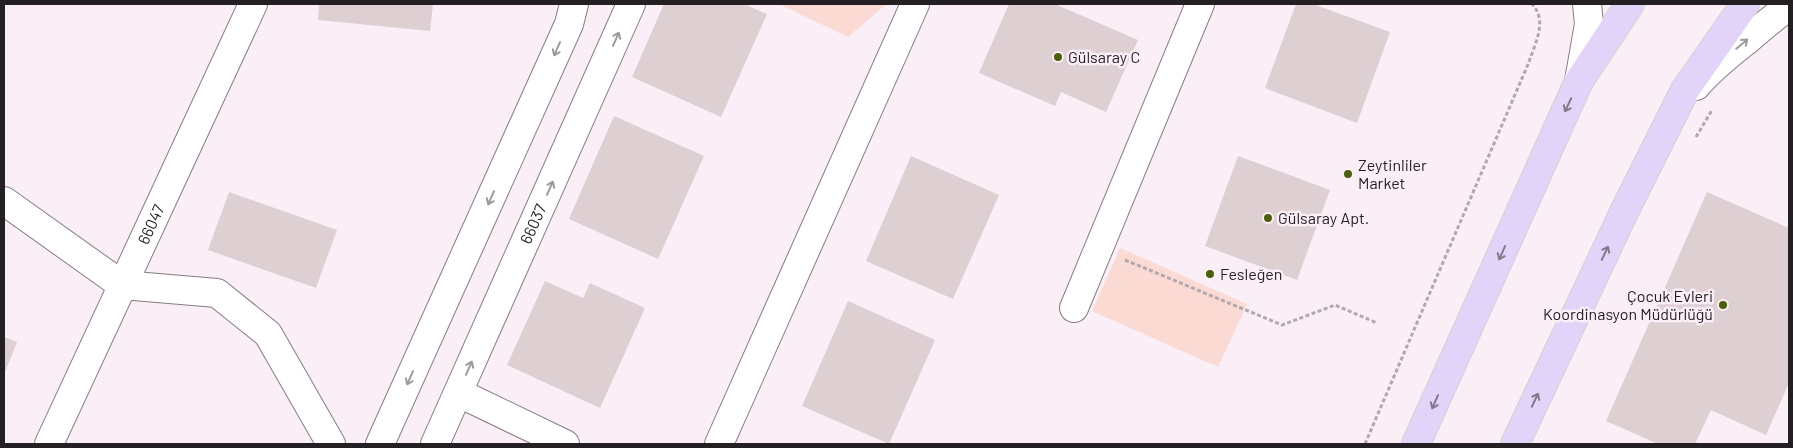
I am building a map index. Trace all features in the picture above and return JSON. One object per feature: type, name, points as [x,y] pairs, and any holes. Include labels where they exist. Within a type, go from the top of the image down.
[{"type":"main road","points":[[1416,444],[1579,81],[1630,4]]},
{"type":"main road","points":[[1515,444],[1684,90],[1745,4]]},
{"type":"street","name":"66047","points":[[49,444],[254,4]]},
{"type":"street","points":[[380,444],[569,24],[574,4]]},
{"type":"street","name":"66037","points":[[434,444],[631,4]]},
{"type":"street","points":[[719,444],[915,4]]},
{"type":"street","points":[[1074,308],[1200,4]]},
{"type":"street","points":[[1579,81],[1589,24],[1586,4]]},
{"type":"street","points":[[1671,116],[1709,72],[1764,24],[1789,6]]},
{"type":"street","points":[[4,201],[122,285],[217,293],[268,334],[331,444]]},
{"type":"street","points":[[458,393],[565,444]]},
{"type":"path","points":[[1365,444],[1529,62],[1540,26],[1539,12],[1532,4]]},
{"type":"path","points":[[1694,140],[1716,104]]},
{"type":"path","points":[[1099,249],[1282,325],[1335,305],[1377,323]]},
{"type":"shaded area","points":[[779,4],[886,4],[848,37]]},
{"type":"shaded area","points":[[1120,248],[1247,304],[1218,367],[1092,311]]},
{"type":"building","points":[[319,4],[433,4],[430,31],[318,20]]},
{"type":"building","points":[[664,4],[744,4],[767,14],[721,117],[632,77]]},
{"type":"building","name":"Gülsaray C","points":[[1009,4],[1055,4],[1138,40],[1106,112],[1061,92],[1055,106],[979,73]]},
{"type":"building","points":[[1296,4],[1313,4],[1390,32],[1357,123],[1265,88]]},
{"type":"building","points":[[614,116],[704,156],[658,259],[569,219]]},
{"type":"building","points":[[911,156],[999,195],[953,299],[866,261]]},
{"type":"building","name":"Gülsaray Apt.","points":[[1238,156],[1330,190],[1297,280],[1205,246]]},
{"type":"building","points":[[229,192],[337,230],[316,288],[208,250]]},
{"type":"building","name":"Çocuk Evleri Koordinasyon Müdürlüğü","points":[[1707,192],[1789,228],[1789,383],[1766,435],[1711,410],[1695,444],[1658,444],[1606,421]]},
{"type":"building","points":[[545,281],[583,298],[590,283],[645,308],[600,408],[507,365]]},
{"type":"building","points":[[848,301],[935,340],[889,444],[802,406]]},
{"type":"building","points":[[4,337],[17,342],[4,375]]},
{"type":"place","name":"Gülsaray C","points":[[1058,57]]},
{"type":"place","name":"Zeytinliler Market","points":[[1348,174]]},
{"type":"place","name":"Gülsaray Apt.","points":[[1268,218]]},
{"type":"place","name":"Fesleğen","points":[[1210,274]]},
{"type":"place","name":"Çocuk Evleri Koordinasyon Müdürlüğü","points":[[1723,305]]}]
